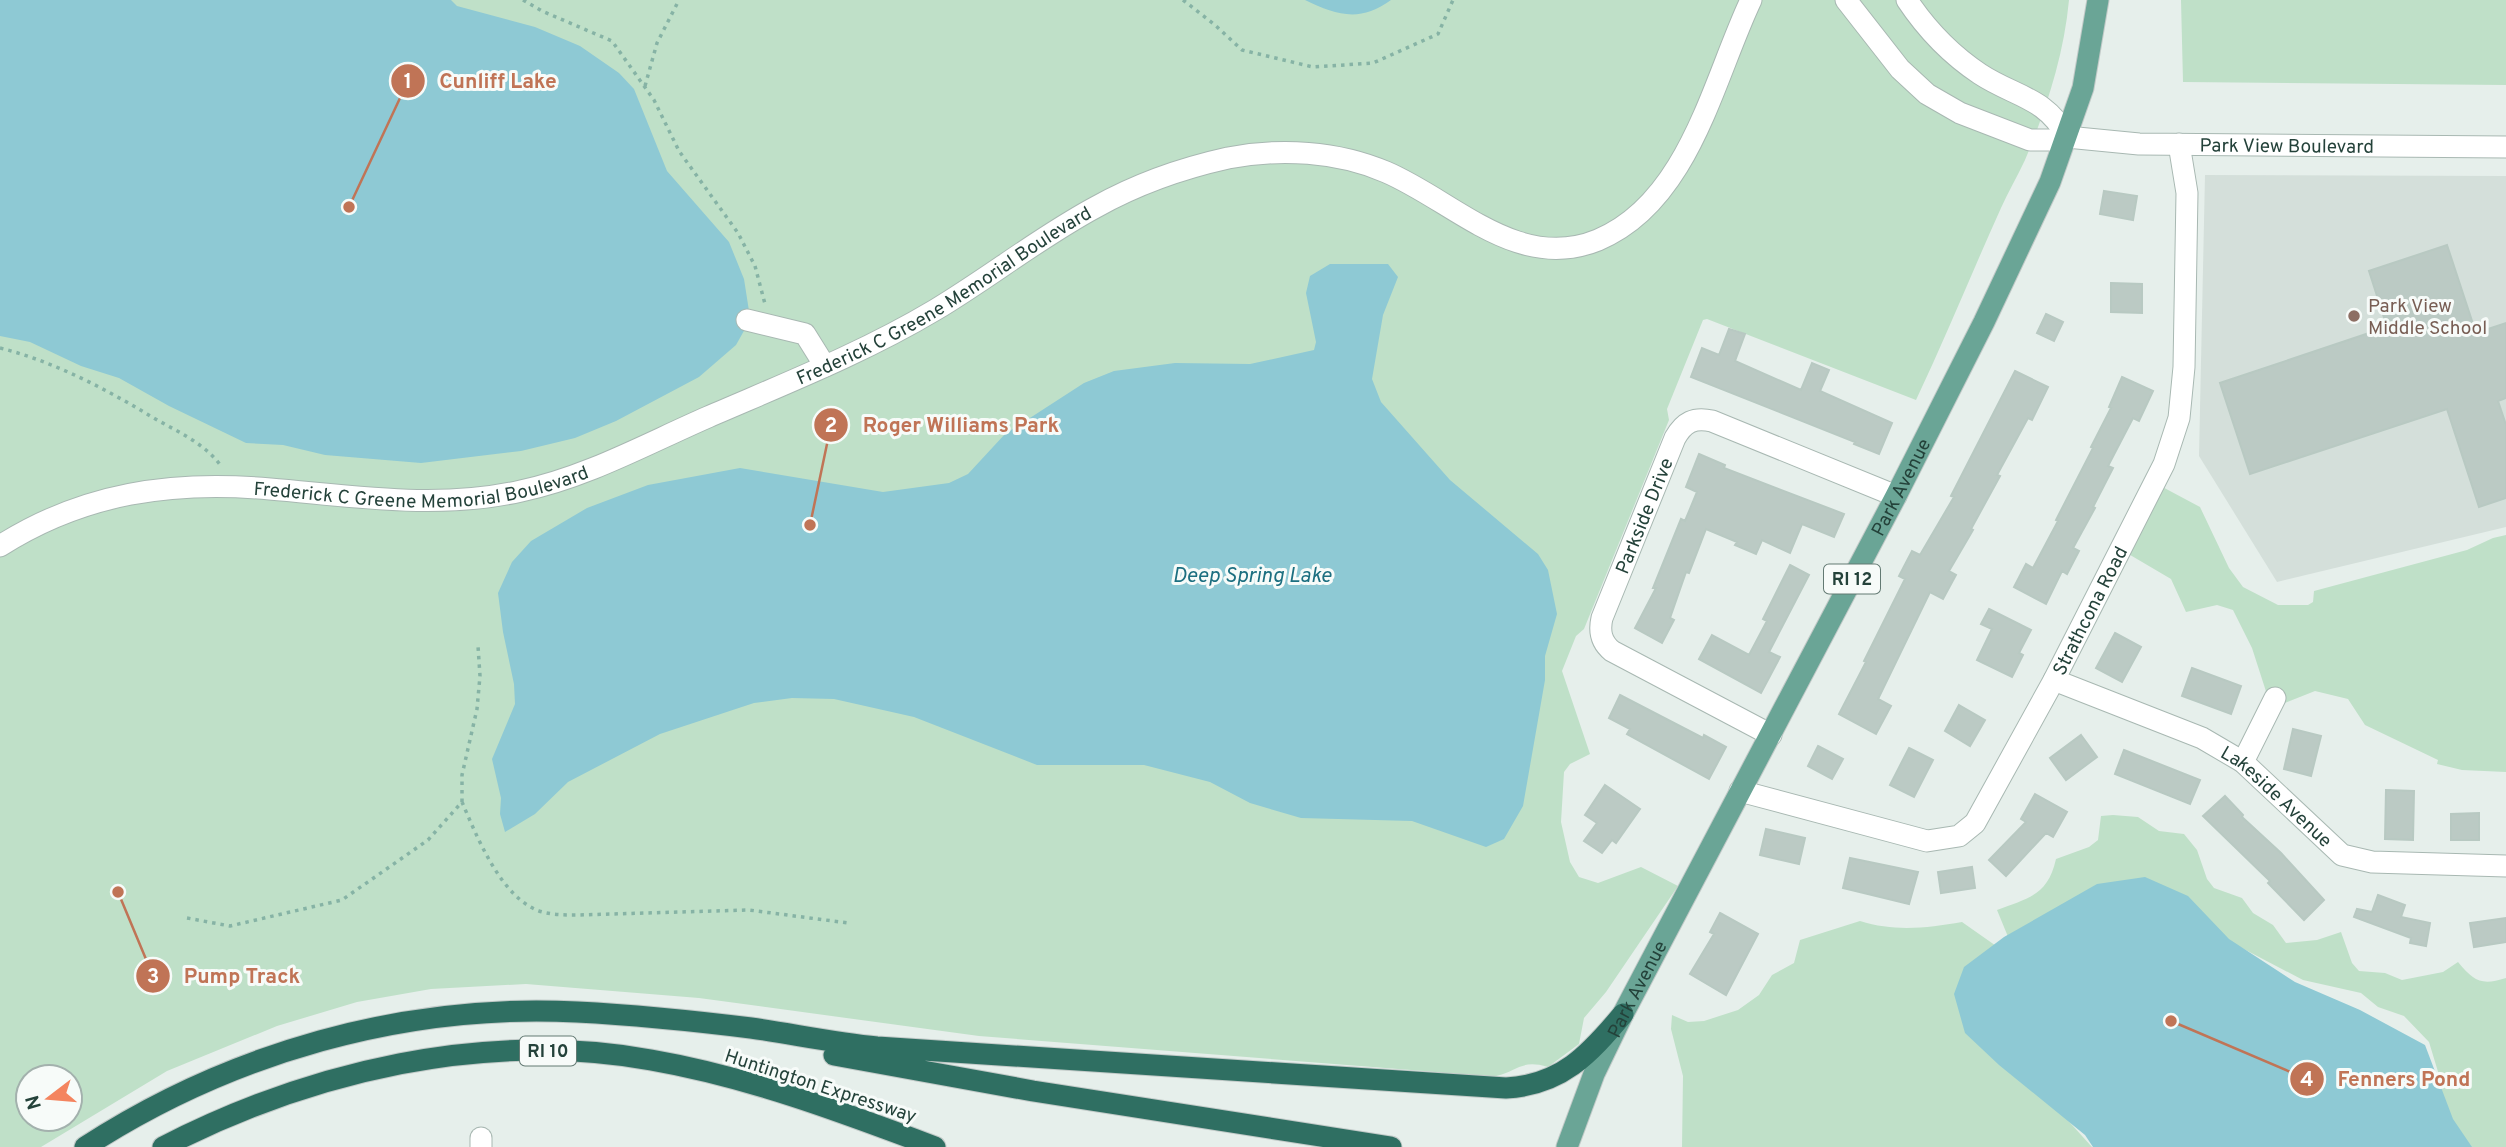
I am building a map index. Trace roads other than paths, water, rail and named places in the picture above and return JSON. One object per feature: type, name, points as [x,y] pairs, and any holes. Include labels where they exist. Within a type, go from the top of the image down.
[{"type":"highway","name":"RI 10","points":[[85,1147],[140,1114],[208,1080],[279,1054],[352,1032],[424,1020],[500,1012],[574,1012],[650,1018],[751,1040],[986,1083],[1391,1147]]},
{"type":"highway","points":[[650,1018],[753,1029],[877,1047],[1506,1088],[1546,1080],[1570,1068],[1595,1047],[1623,1014]]},
{"type":"highway","name":"Huntington Expressway","points":[[163,1147],[224,1117],[326,1081],[431,1059],[539,1051],[612,1054],[719,1074],[811,1101],[935,1147]]},
{"type":"main road","name":"Park Avenue","points":[[1570,1139],[1594,1074],[1623,1014],[1896,496],[2050,182],[2087,71],[2098,0]]},
{"type":"street","name":"Frederick C Greene Memorial Boulevard","points":[[0,546],[55,515],[139,491],[265,488],[336,496],[414,500],[477,498],[520,492],[565,479],[825,366],[913,323],[1099,205],[1177,173],[1245,155],[1314,154],[1361,163],[1405,181],[1495,233],[1529,246],[1569,248],[1598,240],[1638,214],[1674,173],[1693,138],[1751,0]]},
{"type":"street","name":"Park View Boulevard","points":[[1846,0],[1913,82],[1943,104],[2030,141],[2055,141],[2067,137],[2112,143],[2506,147]]},
{"type":"street","points":[[1907,0],[1946,48],[1983,76],[2043,107],[2052,114],[2067,137]]},
{"type":"street","name":"Strathcona Road","points":[[1741,791],[1927,841],[1959,836],[1975,823],[2054,680],[2164,464],[2179,418],[2184,367],[2187,194],[2179,144]]},
{"type":"street","points":[[755,322],[805,334],[825,366]]},
{"type":"street","name":"Parkside Drive","points":[[1771,735],[1612,651],[1601,638],[1602,618],[1675,438],[1686,423],[1694,420],[1712,421],[1896,496]]},
{"type":"street","name":"Lakeside Avenue","points":[[2054,680],[2202,738],[2243,762],[2342,855],[2372,862],[2506,866]]},
{"type":"street","points":[[2243,762],[2275,698]]},
{"type":"water","points":[[0,0],[451,0],[457,6],[535,27],[580,46],[619,73],[634,89],[667,171],[729,242],[744,279],[749,311],[745,329],[736,345],[699,377],[616,421],[575,438],[521,451],[421,463],[325,455],[283,445],[246,443],[169,406],[119,378],[81,366],[30,342],[0,336]]},
{"type":"water","points":[[1305,0],[1391,0],[1369,12],[1348,14],[1327,10]]},
{"type":"water","name":"Deep Spring Lake","points":[[1330,264],[1388,264],[1398,277],[1383,315],[1372,379],[1381,402],[1450,480],[1538,554],[1548,570],[1557,614],[1545,656],[1545,680],[1523,806],[1504,839],[1486,847],[1412,821],[1301,818],[1250,803],[1210,782],[1144,765],[1037,765],[914,717],[834,699],[792,698],[754,703],[660,734],[568,782],[535,814],[505,832],[492,759],[515,704],[498,593],[512,562],[531,541],[587,508],[648,485],[740,468],[883,492],[949,483],[968,474],[1005,434],[1084,383],[1114,371],[1175,363],[1250,364],[1314,350],[1316,342],[1306,293],[1310,276]]},
{"type":"water","points":[[2145,877],[2188,896],[2229,939],[2295,982],[2360,1010],[2425,1045],[2453,1119],[2472,1147],[2093,1147],[2085,1135],[1999,1065],[1965,1033],[1954,994],[1964,967],[2004,937],[2097,884]]},
{"type":"place","name":"Cunliff Lake","points":[[349,207]]},
{"type":"place","name":"Park View Middle School","points":[[2354,316]]},
{"type":"place","name":"Roger Williams Park","points":[[810,525]]},
{"type":"place","name":"Pump Track","points":[[118,892]]},
{"type":"place","name":"Fenners Pond","points":[[2171,1021]]}]
